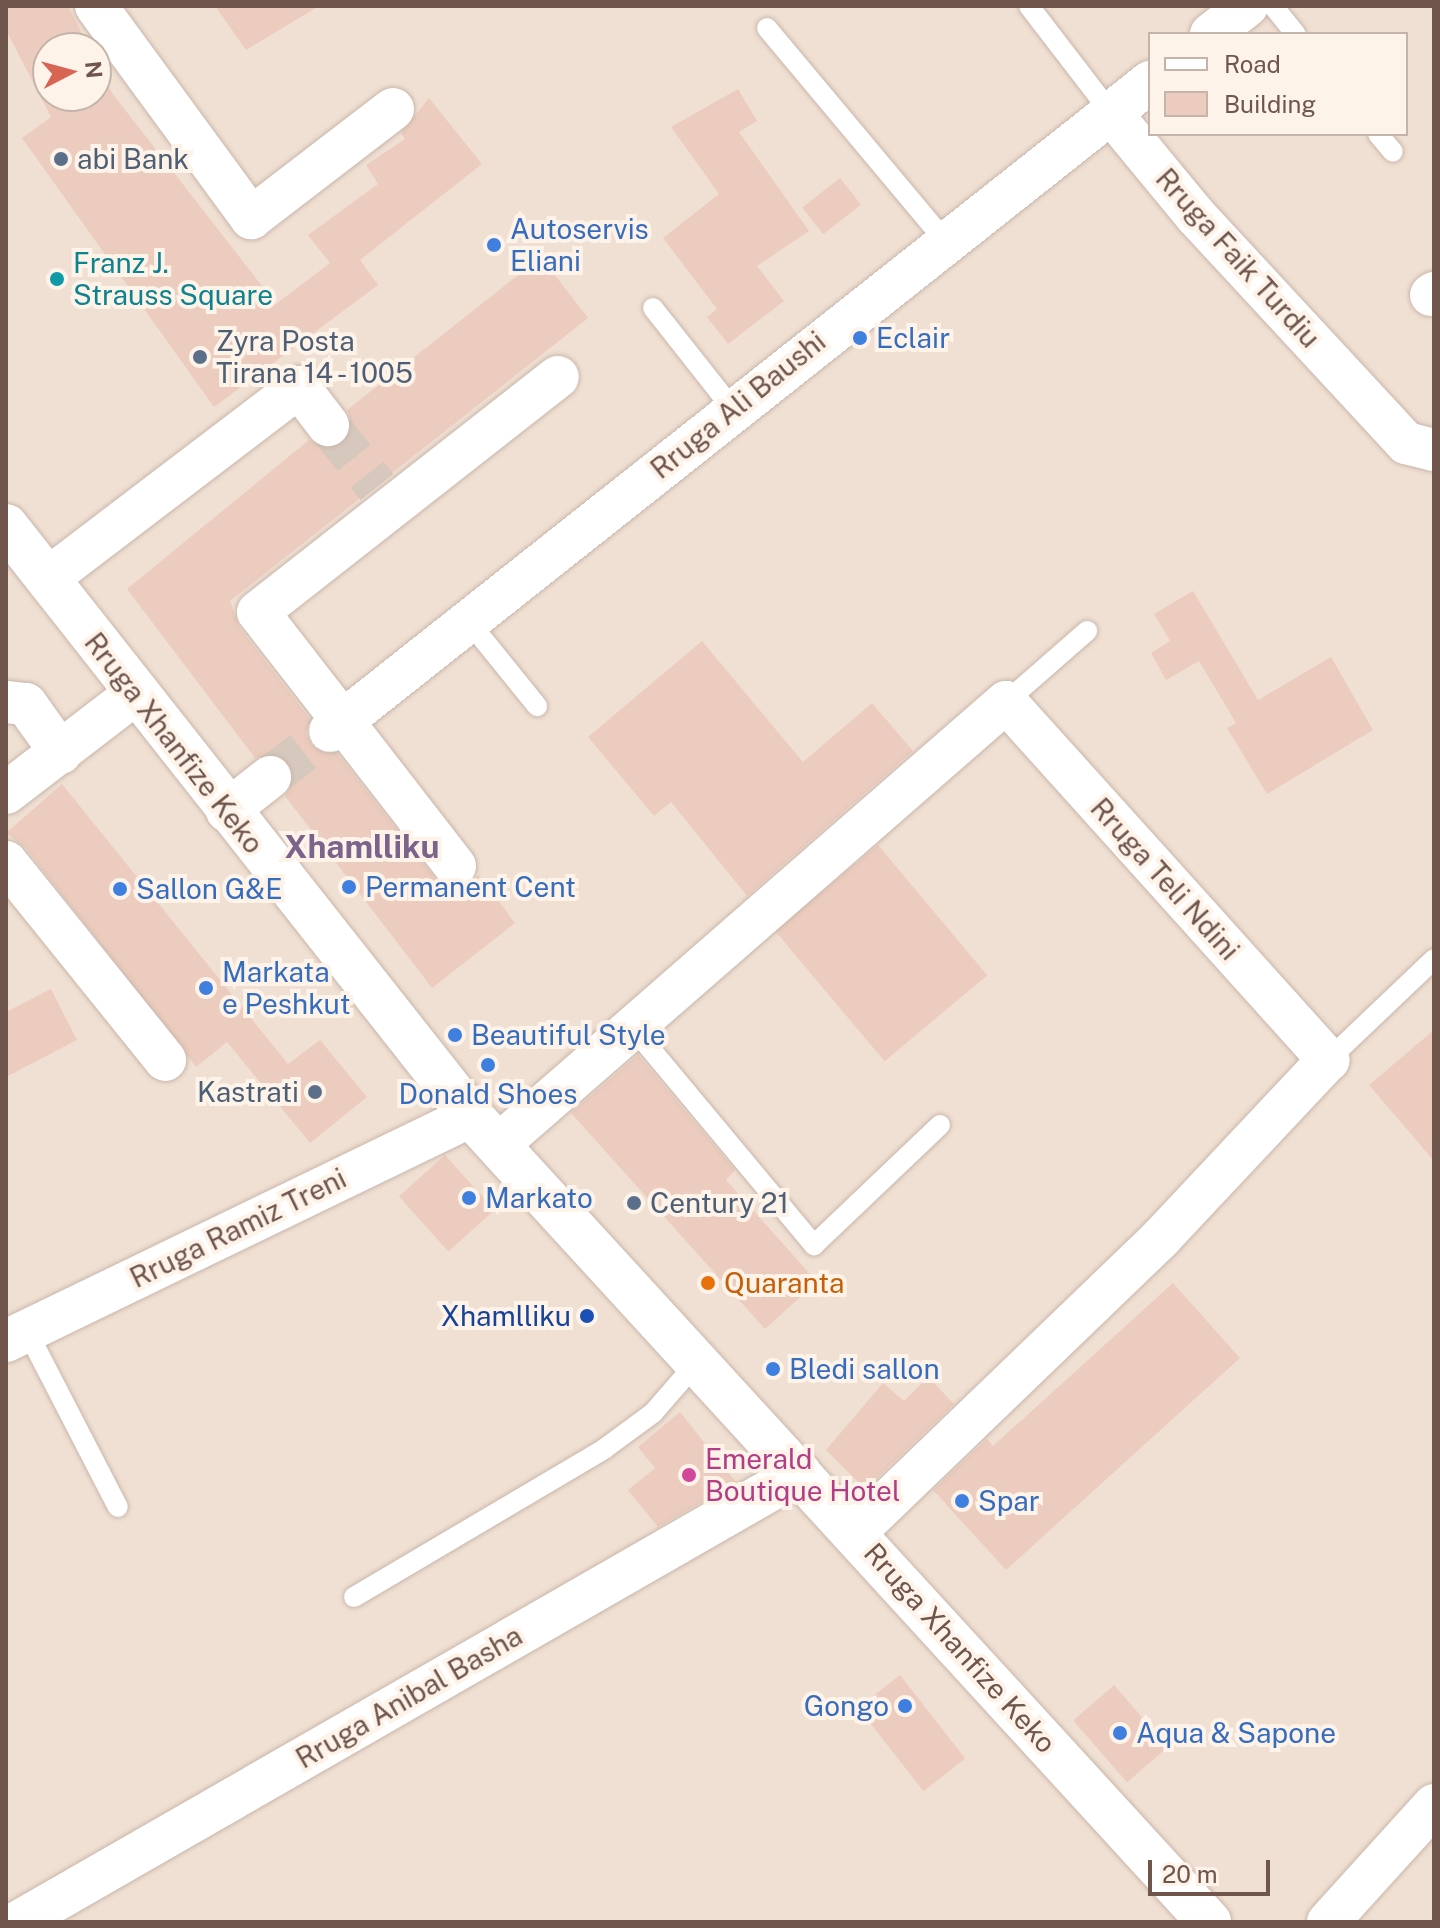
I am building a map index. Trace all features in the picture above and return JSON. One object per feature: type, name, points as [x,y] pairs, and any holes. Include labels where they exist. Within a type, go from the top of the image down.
[{"type":"main road","name":"Rruga Xhanfize Keko","points":[[6,526],[227,811],[484,1130],[699,1360],[1205,1921]]},
{"type":"street","points":[[1214,32],[1247,6]]},
{"type":"street","points":[[110,12],[251,218],[393,109]]},
{"type":"street","name":"Rruga Ali Baushi","points":[[336,726],[470,623],[732,408],[1148,84]]},
{"type":"street","name":"Rruga Faik Turdiu","points":[[1111,113],[1195,215],[1406,443],[1434,450]]},
{"type":"street","points":[[455,866],[336,726],[258,612],[385,496],[558,377]]},
{"type":"street","points":[[47,579],[299,387],[328,425]]},
{"type":"street","points":[[6,793],[135,694]]},
{"type":"street","points":[[6,702],[26,704],[61,753]]},
{"type":"street","points":[[484,1130],[633,1028],[1006,702]]},
{"type":"street","name":"Rruga Teli Ndini","points":[[1006,702],[1328,1060]]},
{"type":"street","points":[[227,811],[270,777]]},
{"type":"street","points":[[6,862],[165,1060]]},
{"type":"street","points":[[855,1532],[1161,1238],[1328,1060]]},
{"type":"street","name":"Rruga Ramiz Treni","points":[[16,1336],[484,1130]]},
{"type":"street","name":"Rruga Anibal Basha","points":[[18,1922],[800,1473]]},
{"type":"street","points":[[1328,1922],[1434,1805]]},
{"type":"lane","name":"Rruga Faik Turdiu","points":[[1029,6],[1111,113]]},
{"type":"lane","points":[[1273,6],[1294,32]]},
{"type":"lane","points":[[767,28],[945,241]]},
{"type":"lane","points":[[1380,136],[1393,152]]},
{"type":"lane","points":[[653,308],[732,408]]},
{"type":"lane","points":[[470,623],[537,706]]},
{"type":"lane","points":[[1006,702],[1087,631]]},
{"type":"lane","points":[[1328,1060],[1434,959]]},
{"type":"lane","points":[[633,1028],[814,1245],[940,1125]]},
{"type":"lane","points":[[16,1336],[118,1507]]},
{"type":"lane","points":[[354,1597],[604,1449],[653,1413],[699,1360]]},
{"type":"shaded area","points":[[6,6],[1434,6],[1434,1922],[6,1922]]},
{"type":"building","points":[[6,6],[68,6],[81,32],[32,32],[32,80],[6,30]]},
{"type":"building","points":[[215,6],[319,6],[246,50]]},
{"type":"building","points":[[738,89],[757,121],[739,132],[809,231],[757,266],[784,301],[728,344],[707,317],[717,309],[663,238],[719,194],[671,127]]},
{"type":"building","points":[[112,93],[276,304],[330,263],[308,235],[378,184],[366,165],[405,139],[401,133],[429,98],[482,164],[360,260],[378,285],[214,407],[22,138],[51,117],[48,112],[112,112]]},
{"type":"building","points":[[840,178],[861,205],[823,234],[802,208]]},
{"type":"building","points":[[541,257],[588,318],[230,601],[239,627],[310,719],[306,734],[312,746],[337,753],[437,881],[454,894],[479,875],[515,923],[432,988],[285,796],[292,785],[289,763],[278,754],[255,758],[127,589],[309,440],[330,449],[343,444],[352,423],[347,410]]},
{"type":"building","points":[[1193,591],[1258,700],[1331,657],[1373,730],[1267,794],[1227,728],[1236,723],[1199,661],[1166,680],[1151,653],[1170,641],[1154,614]]},
{"type":"building","points":[[702,641],[803,762],[872,703],[913,751],[747,896],[671,802],[654,816],[588,737]]},
{"type":"building","points":[[62,784],[288,1064],[320,1040],[367,1097],[310,1143],[227,1042],[196,1067],[25,847],[6,833]]},
{"type":"building","points":[[878,845],[987,975],[885,1061],[775,931]]},
{"type":"building","points":[[51,989],[77,1040],[6,1077],[6,1012]]},
{"type":"building","points":[[1434,1030],[1434,1161],[1369,1085]]},
{"type":"building","points":[[638,1055],[735,1170],[726,1180],[817,1282],[765,1329],[571,1113]]},
{"type":"building","points":[[445,1155],[495,1210],[448,1251],[399,1196]]},
{"type":"building","points":[[1173,1283],[1240,1358],[1006,1570],[933,1490],[987,1439],[993,1446]]},
{"type":"building","points":[[928,1377],[954,1404],[865,1489],[826,1450],[883,1383],[904,1401]]},
{"type":"building","name":"Emerald Boutique Hotel","points":[[680,1412],[736,1482],[658,1527],[628,1490],[655,1468],[638,1447]]},
{"type":"building","points":[[900,1675],[965,1759],[923,1791],[858,1708]]},
{"type":"building","name":"Aqua & Sapone","points":[[1114,1685],[1168,1747],[1127,1782],[1073,1720]]},
{"type":"tunnel","points":[[328,425],[377,487]]},
{"type":"tunnel","points":[[270,777],[330,731]]},
{"type":"place","name":"abi Bank","points":[[61,159]]},
{"type":"place","name":"Autoservis Eliani","points":[[494,245]]},
{"type":"place","name":"Franz J. Strauss Square","points":[[57,279]]},
{"type":"place","name":"Eclair","points":[[860,338]]},
{"type":"place","name":"Zyra Posta Tirana 14 - 1005","points":[[200,357]]},
{"type":"place","name":"Permanent Cent","points":[[349,887]]},
{"type":"place","name":"Sallon G&E","points":[[120,889]]},
{"type":"place","name":"Markata e Peshkut","points":[[206,988]]},
{"type":"place","name":"Beautiful Style","points":[[455,1035]]},
{"type":"place","name":"Donald Shoes","points":[[488,1065]]},
{"type":"place","name":"Kastrati","points":[[315,1092]]},
{"type":"place","name":"Markato","points":[[469,1198]]},
{"type":"place","name":"Century 21","points":[[634,1203]]},
{"type":"place","name":"Quaranta","points":[[708,1283]]},
{"type":"place","name":"Xhamlliku","points":[[587,1316]]},
{"type":"place","name":"Bledi sallon","points":[[773,1369]]},
{"type":"place","name":"Emerald Boutique Hotel","points":[[689,1475]]},
{"type":"place","name":"Spar","points":[[962,1501]]},
{"type":"place","name":"Gongo","points":[[905,1706]]},
{"type":"place","name":"Aqua & Sapone","points":[[1120,1733]]},
{"type":"district","name":"Xhamlliku","points":[[362,847]]}]
